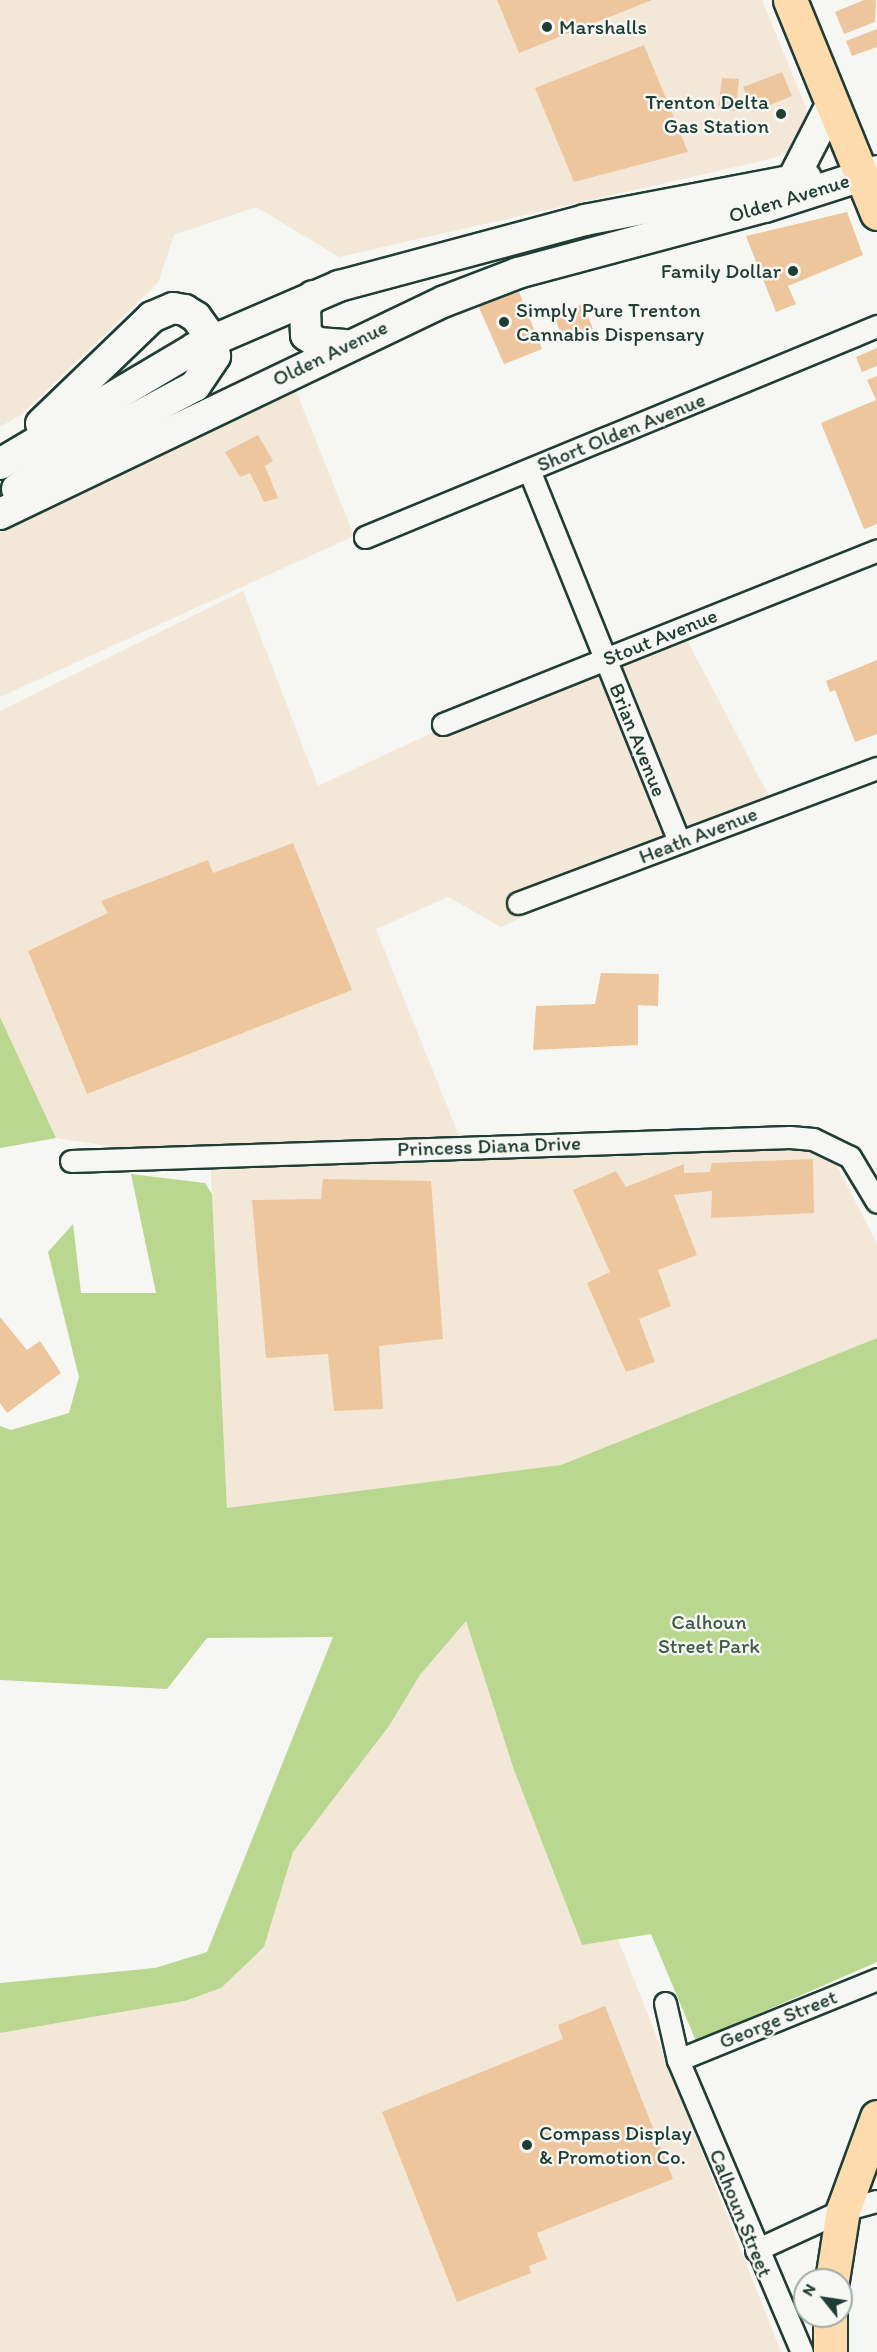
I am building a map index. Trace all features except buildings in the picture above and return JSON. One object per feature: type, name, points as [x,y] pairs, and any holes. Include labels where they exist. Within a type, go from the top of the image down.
[{"type":"main road","points":[[790,0],[832,103],[870,173],[877,213]]},
{"type":"main road","points":[[793,179],[832,103]]},
{"type":"main road","name":"Olden Avenue","points":[[0,463],[212,339],[313,296],[506,240],[793,179],[870,173]]},
{"type":"main road","name":"Olden Avenue","points":[[0,514],[345,345],[518,273],[765,207],[870,173]]},
{"type":"main road","points":[[506,240],[518,273]]},
{"type":"main road","points":[[313,296],[305,308],[306,335],[318,343],[345,345]]},
{"type":"main road","points":[[0,463],[152,317],[173,308],[185,310],[196,317],[212,339],[215,356],[195,386],[70,453],[0,501]]},
{"type":"main road","points":[[834,2268],[843,2210],[877,2116]]},
{"type":"main road","points":[[830,2328],[830,2352]]},
{"type":"street","name":"Short Olden Avenue","points":[[364,537],[877,327]]},
{"type":"street","name":"Brian Avenue","points":[[530,470],[679,842]]},
{"type":"street","name":"Stout Avenue","points":[[443,724],[877,550]]},
{"type":"street","name":"Heath Avenue","points":[[518,903],[877,768]]},
{"type":"street","name":"Princess Diana Drive","points":[[71,1161],[790,1137],[813,1139],[850,1156],[877,1202]]},
{"type":"street","name":"George Street","points":[[678,2060],[877,1979]]},
{"type":"street","name":"Calhoun Street","points":[[665,2003],[678,2060],[756,2250],[802,2352]]},
{"type":"street","points":[[756,2250],[843,2210],[877,2200]]},
{"type":"shaded area","points":[[0,0],[762,0],[806,107],[807,122],[791,151],[771,159],[339,257],[256,207],[174,235],[158,283],[22,414],[0,427]]},
{"type":"shaded area","points":[[292,381],[354,536],[0,697],[0,531]]},
{"type":"shaded area","points":[[243,591],[318,786],[676,619],[771,800],[501,927],[448,897],[376,929],[460,1138],[822,1136],[877,1244],[877,1338],[561,1465],[227,1509],[210,1152],[162,1154],[56,1138],[0,1017],[0,711]]},
{"type":"shaded area","points":[[466,1621],[514,1770],[582,1945],[618,1939],[781,2352],[0,2352],[0,2033],[185,2001],[221,1988],[264,1947],[293,1852],[389,1726],[420,1675]]},
{"type":"green space","points":[[0,1017],[56,1138],[0,1148]]},
{"type":"green space","name":"Calhoun Street Park","points":[[131,1174],[205,1183],[212,1194],[227,1508],[561,1465],[877,1338],[877,1962],[696,2041],[651,1934],[582,1945],[514,1770],[466,1621],[420,1675],[389,1726],[293,1852],[264,1947],[221,1988],[185,2001],[0,2033],[0,1983],[155,1968],[207,1952],[333,1637],[207,1638],[167,1689],[0,1680],[0,1426],[11,1430],[69,1413],[79,1377],[48,1252],[73,1224],[81,1293],[156,1293]]},
{"type":"place","name":"Marshalls","points":[[547,27]]},
{"type":"place","name":"Trenton Delta Gas Station","points":[[781,114]]},
{"type":"place","name":"Family Dollar","points":[[793,271]]},
{"type":"place","name":"Simply Pure Trenton Cannabis Dispensary","points":[[504,322]]},
{"type":"place","name":"Compass Display & Promotion Co.","points":[[527,2145]]}]
